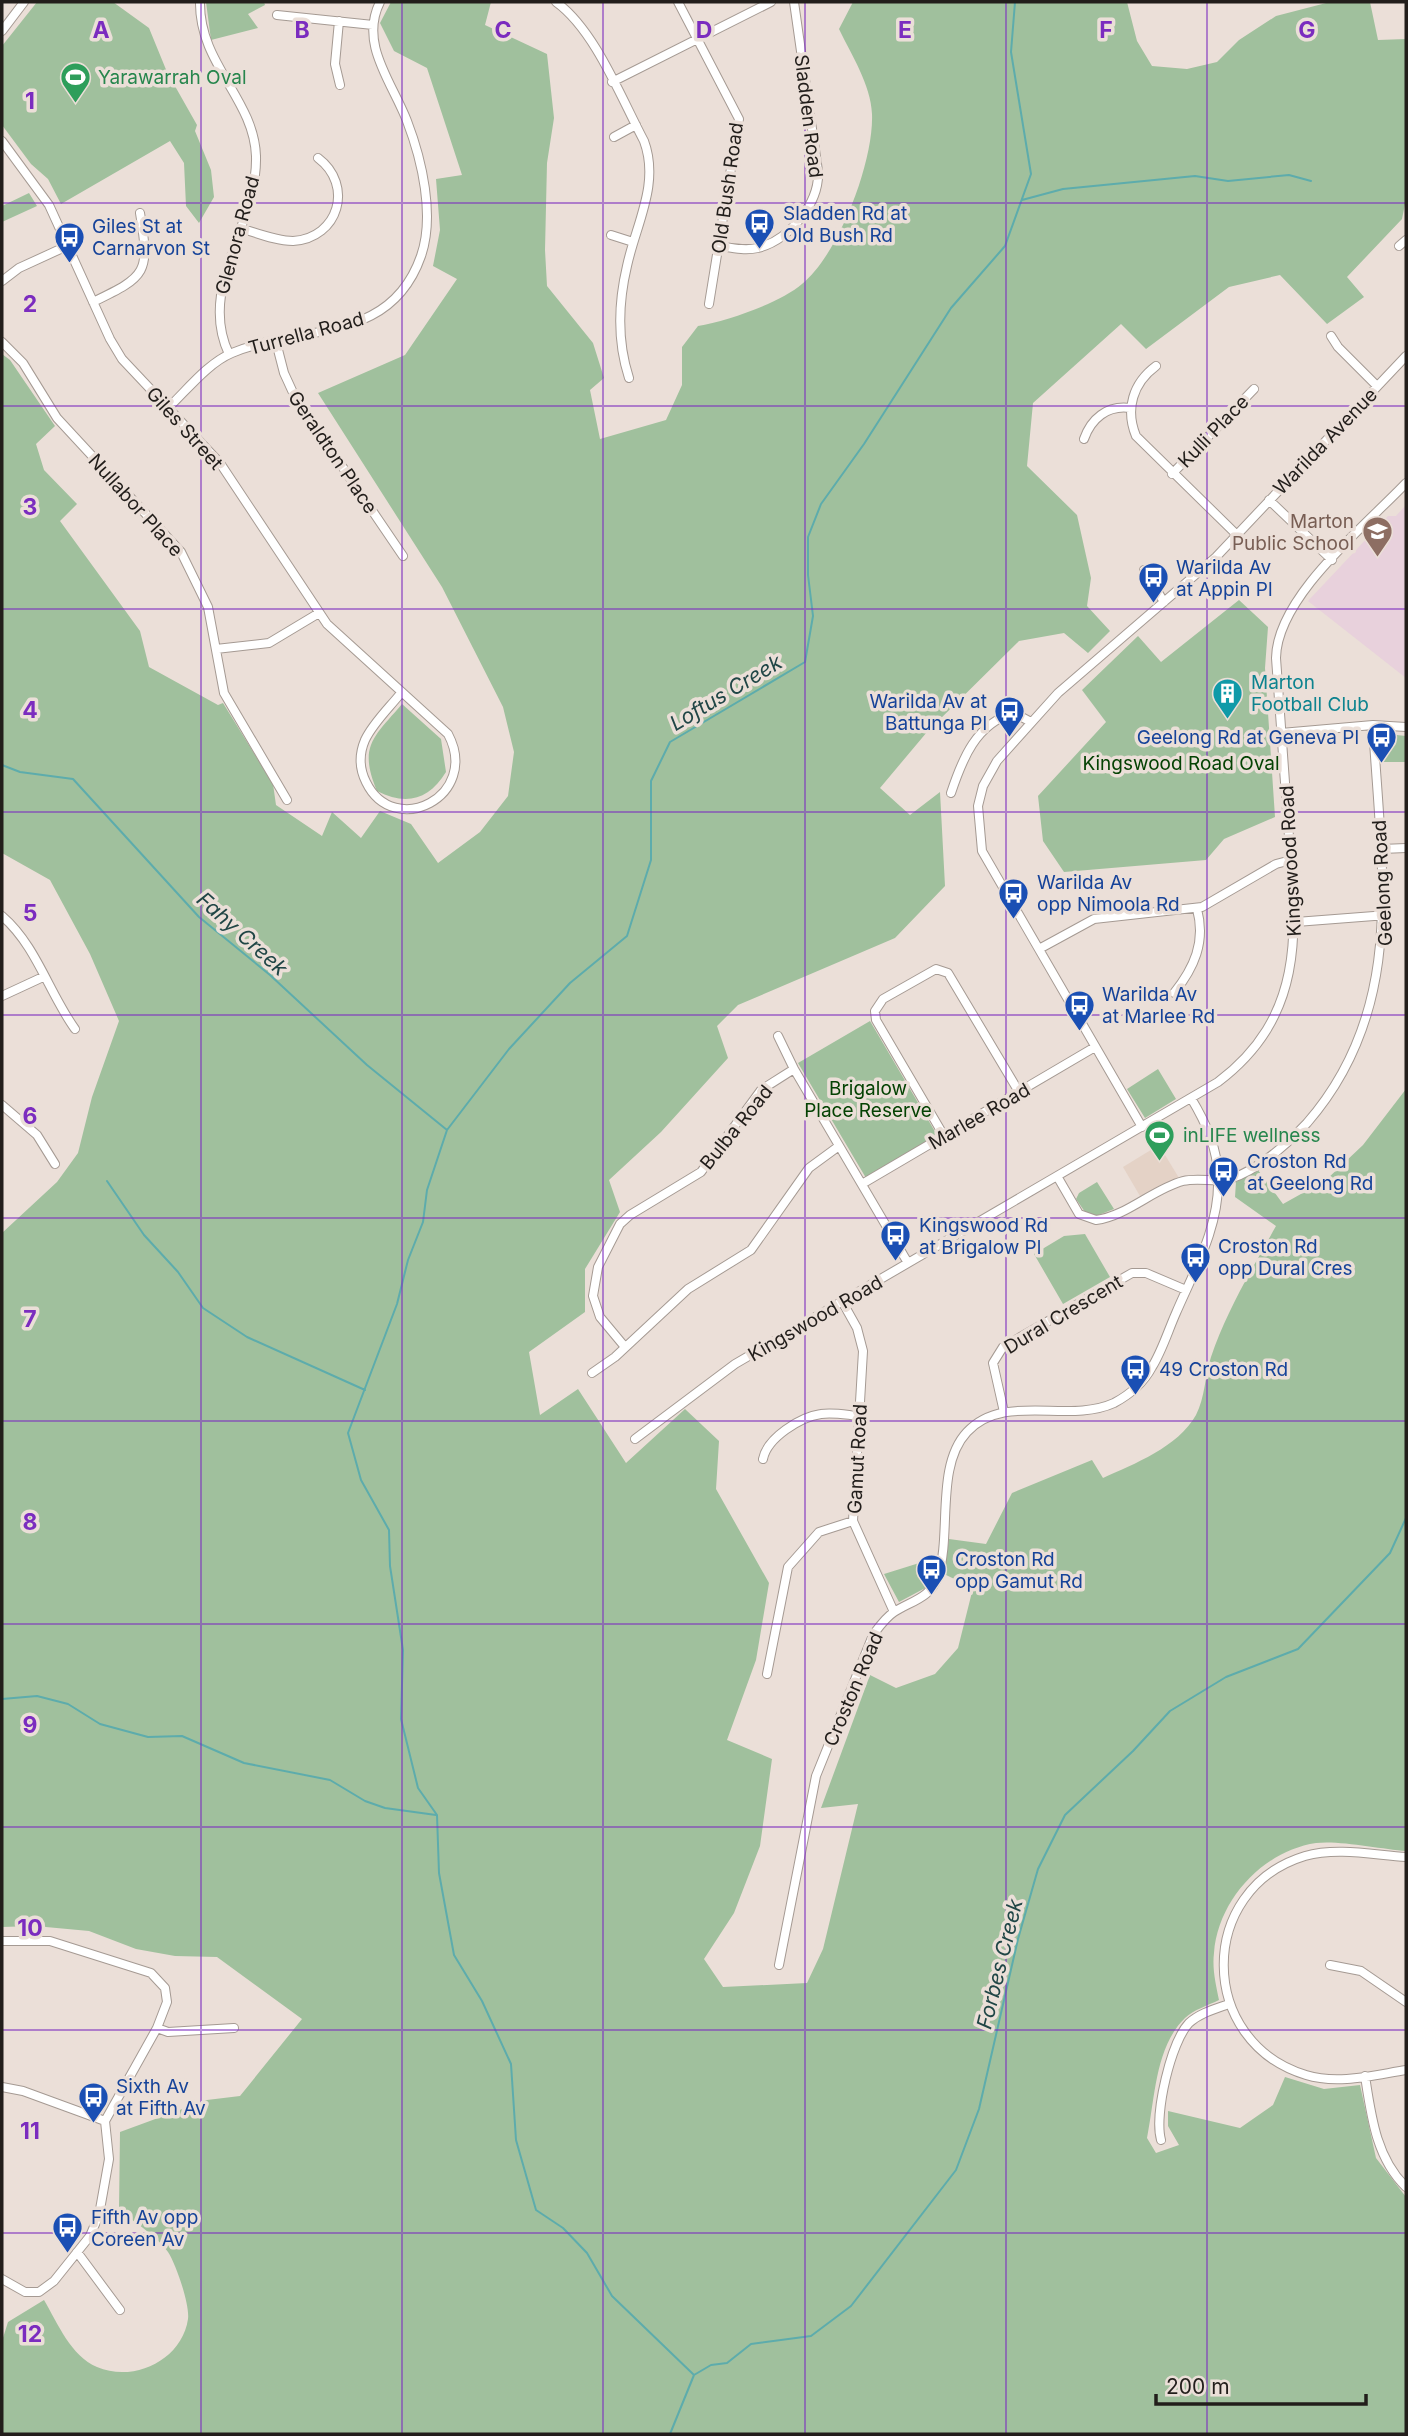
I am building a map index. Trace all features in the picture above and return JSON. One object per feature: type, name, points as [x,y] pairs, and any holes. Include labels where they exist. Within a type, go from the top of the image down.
[{"type":"street","points":[[2,32],[24,2]]},
{"type":"street","name":"Glenora Road","points":[[200,2],[204,40],[248,120],[255,147],[254,177],[219,304],[222,339],[229,354]]},
{"type":"street","name":"Turrella Road","points":[[168,408],[229,354],[345,327],[374,315],[401,291],[421,257],[427,216],[421,177],[408,122],[375,51],[373,25],[380,2]]},
{"type":"street","points":[[556,2],[568,10],[589,35],[648,150],[651,177],[626,268],[619,334],[620,349],[629,378]]},
{"type":"street","points":[[568,10],[573,2]]},
{"type":"street","name":"Old Bush Road","points":[[678,2],[739,119],[709,304]]},
{"type":"street","points":[[612,82],[771,2]]},
{"type":"street","name":"Sladden Road","points":[[719,246],[742,250],[762,246],[803,216],[816,196],[818,171],[794,2]]},
{"type":"street","points":[[277,15],[373,25]]},
{"type":"street","points":[[340,21],[335,64],[340,85]]},
{"type":"street","points":[[614,137],[636,125]]},
{"type":"street","name":"Giles Street","points":[[2,141],[41,192],[122,359],[220,463],[335,633],[447,734],[456,758],[453,775],[443,793],[417,808],[399,808],[375,795],[364,779],[360,763],[366,738],[401,693]]},
{"type":"street","points":[[240,228],[293,241],[305,239],[324,227],[335,212],[339,191],[335,174],[318,158]]},
{"type":"street","points":[[93,302],[130,284],[142,270],[145,243],[140,213]]},
{"type":"street","points":[[611,234],[633,242]]},
{"type":"street","points":[[2,281],[19,268],[67,246]]},
{"type":"street","points":[[1331,336],[1338,347],[1377,386]]},
{"type":"street","name":"Nullabor Place","points":[[2,342],[23,363],[57,418],[176,545],[202,590],[220,679],[231,708],[269,766],[287,800]]},
{"type":"street","name":"Geraldton Place","points":[[276,342],[284,373],[295,397],[403,555]]},
{"type":"street","name":"Warilda Avenue","points":[[1142,1127],[982,851],[980,796],[992,769],[1058,692],[1164,602],[1237,535],[1406,356]]},
{"type":"street","points":[[1156,366],[1137,386],[1130,408],[1136,436],[1237,535]]},
{"type":"street","name":"Kulli Place","points":[[1172,474],[1254,389]]},
{"type":"street","points":[[1084,439],[1088,428],[1100,416],[1114,408],[1130,408]]},
{"type":"street","name":"Kingswood Road","points":[[635,1439],[734,1364],[843,1303],[1191,1098],[1241,1062],[1270,1023],[1290,973],[1296,922],[1276,658],[1279,634],[1296,599],[1406,483]]},
{"type":"street","points":[[1269,500],[1332,560]]},
{"type":"street","points":[[1144,570],[1164,602]]},
{"type":"street","points":[[215,649],[269,643],[319,613]]},
{"type":"street","points":[[951,793],[963,759],[985,729],[1014,713],[1031,722]]},
{"type":"street","points":[[1282,733],[1373,725],[1406,727]]},
{"type":"street","name":"Geelong Road","points":[[1219,1180],[1232,1178],[1279,1149],[1315,1115],[1345,1075],[1375,1010],[1384,974],[1387,915],[1373,725]]},
{"type":"street","points":[[1382,849],[1406,848]]},
{"type":"street","points":[[1039,949],[1094,919],[1197,909],[1276,864],[1291,860]]},
{"type":"street","points":[[1174,993],[1187,976],[1196,956],[1200,934],[1197,909]]},
{"type":"street","points":[[1296,922],[1387,915]]},
{"type":"street","points":[[2,916],[19,933],[75,1029]]},
{"type":"street","points":[[944,1136],[876,1020],[875,1011],[883,999],[936,969],[948,972],[1019,1092]]},
{"type":"street","points":[[2,996],[43,977]]},
{"type":"street","points":[[778,1036],[794,1069],[908,1263]]},
{"type":"street","name":"Marlee Road","points":[[862,1184],[1095,1047]]},
{"type":"street","name":"Bulba Road","points":[[625,1347],[600,1317],[593,1296],[598,1267],[616,1231],[630,1215],[701,1172],[761,1090],[794,1069]]},
{"type":"street","name":"Croston Road","points":[[779,1965],[816,1776],[869,1642],[894,1612],[924,1596],[939,1575],[951,1467],[958,1445],[978,1423],[1004,1412],[1084,1412],[1125,1397],[1153,1367],[1213,1224],[1219,1180],[1209,1133],[1191,1098]]},
{"type":"street","points":[[2,1105],[37,1135],[55,1164]]},
{"type":"street","points":[[592,1373],[625,1347],[688,1289],[751,1250],[809,1168],[839,1146]]},
{"type":"street","points":[[1057,1177],[1079,1214],[1091,1220],[1105,1218],[1182,1181],[1207,1177],[1219,1180]]},
{"type":"street","name":"Dural Crescent","points":[[1004,1412],[993,1363],[1003,1347],[1132,1273],[1146,1273],[1186,1290]]},
{"type":"street","name":"Gamut Road","points":[[843,1303],[857,1328],[863,1351],[853,1521],[894,1612]]},
{"type":"street","points":[[763,1459],[772,1441],[810,1417],[824,1413],[859,1416]]},
{"type":"street","points":[[767,1674],[788,1567],[819,1532],[853,1521]]},
{"type":"street","points":[[1406,1857],[1322,1853],[1292,1861],[1269,1874],[1248,1895],[1229,1929],[1223,1963],[1229,2004],[1252,2042],[1286,2067],[1308,2076],[1330,2079],[1406,2070]]},
{"type":"street","points":[[2,1941],[50,1941],[151,1973],[162,1982],[167,1994],[157,2028],[105,2121],[110,2149],[99,2215],[90,2236],[54,2281],[36,2293],[25,2292],[2,2278]]},
{"type":"street","points":[[1330,1965],[1361,1971],[1406,2002]]},
{"type":"street","points":[[1161,2140],[1159,2115],[1178,2038],[1200,2015],[1229,2004]]},
{"type":"street","points":[[157,2028],[168,2032],[234,2028]]},
{"type":"street","points":[[1365,2076],[1379,2144],[1392,2170],[1406,2187]]},
{"type":"street","points":[[2,2087],[23,2091],[105,2121]]},
{"type":"street","points":[[77,2252],[120,2310]]},
{"type":"shaded area","name":"Marton Public School","points":[[1406,505],[1406,678],[1308,601],[1388,516],[1396,516]]},
{"type":"shaded area","points":[[1159,1145],[1179,1178],[1140,1196],[1123,1167]]},
{"type":"green space","points":[[37,2],[113,2],[149,28],[167,72],[197,125],[195,131],[211,170],[214,197],[199,223],[186,206],[184,163],[170,141],[61,204],[48,179],[31,164],[2,125],[2,46]]},
{"type":"green space","points":[[206,2],[264,2],[265,5],[248,14],[258,28],[211,40]]},
{"type":"green space","points":[[391,2],[491,2],[485,25],[547,54],[554,118],[547,163],[547,286],[593,343],[604,378],[590,390],[600,439],[666,420],[682,385],[682,347],[698,326],[738,316],[781,298],[802,284],[829,251],[852,205],[871,134],[872,114],[868,92],[839,29],[853,2],[1127,2],[1137,41],[1152,66],[1187,69],[1217,62],[1239,40],[1276,16],[1330,2],[1370,2],[1378,40],[1406,39],[1406,199],[1402,219],[1347,277],[1364,297],[1327,324],[1280,275],[1229,287],[1146,349],[1121,324],[1033,403],[1027,466],[1077,515],[1091,578],[1087,606],[1110,631],[1088,653],[1064,633],[1019,641],[927,732],[880,788],[910,815],[940,792],[945,886],[895,938],[738,1005],[717,1026],[728,1058],[661,1132],[609,1180],[620,1212],[585,1269],[585,1312],[529,1352],[540,1415],[578,1389],[626,1463],[685,1409],[719,1441],[716,1489],[769,1583],[756,1660],[727,1740],[772,1759],[760,1846],[734,1913],[704,1959],[723,1987],[807,1983],[823,1949],[858,1804],[821,1808],[870,1675],[896,1688],[935,1674],[958,1648],[973,1588],[944,1574],[949,1539],[986,1544],[1012,1493],[1092,1460],[1103,1478],[1154,1453],[1178,1436],[1196,1415],[1211,1357],[1225,1323],[1276,1226],[1235,1197],[1236,1182],[1258,1170],[1283,1204],[1326,1180],[1363,1145],[1406,1089],[1406,1851],[1316,1843],[1278,1856],[1261,1867],[1247,1881],[1234,1897],[1217,1933],[1214,1965],[1219,2000],[1188,2015],[1175,2030],[1162,2058],[1147,2138],[1156,2153],[1179,2145],[1168,2126],[1168,2111],[1240,2128],[1273,2105],[1285,2077],[1324,2089],[1360,2085],[1376,2158],[1406,2197],[1406,2434],[2,2434],[2,2341],[8,2322],[44,2300],[72,2347],[97,2367],[111,2371],[140,2370],[166,2356],[176,2346],[188,2319],[185,2295],[168,2252],[152,2235],[119,2210],[120,2132],[207,2100],[240,2096],[302,2019],[217,1957],[175,1956],[136,1949],[89,1931],[35,1926],[2,1927],[2,1233],[57,1182],[78,1153],[92,1097],[119,1021],[90,954],[50,880],[2,853],[2,354],[10,360],[55,426],[36,444],[44,470],[77,504],[60,521],[140,631],[149,667],[218,705],[223,703],[273,784],[276,805],[322,836],[332,812],[361,838],[380,811],[411,824],[438,863],[480,832],[508,796],[514,752],[503,707],[442,587],[318,393],[405,355],[457,279],[433,266],[440,230],[436,179],[462,175],[427,68],[394,51],[380,23]]},
{"type":"green space","points":[[29,193],[37,206],[2,222],[2,206]]},
{"type":"green space","name":"Kingswood Road Oval","points":[[1239,600],[1268,627],[1265,668],[1275,817],[1224,839],[1206,860],[1064,872],[1043,841],[1038,796],[1106,722],[1082,690],[1138,636],[1161,662]]},
{"type":"green space","points":[[402,704],[441,739],[446,772],[432,789],[416,798],[407,799],[377,791],[369,763],[369,752],[377,734]]},
{"type":"green space","points":[[1382,736],[1406,736],[1406,762],[1383,762]]},
{"type":"green space","name":"Brigalow Place Reserve","points":[[870,1021],[937,1135],[866,1178],[798,1063]]},
{"type":"green space","points":[[1158,1069],[1176,1099],[1145,1118],[1127,1089]]},
{"type":"green space","points":[[1097,1182],[1114,1209],[1096,1216],[1085,1212],[1076,1199],[1079,1193]]},
{"type":"green space","points":[[1085,1234],[1110,1277],[1063,1304],[1034,1254],[1064,1236]]},
{"type":"green space","points":[[932,1559],[929,1586],[899,1602],[884,1574]]},
{"type":"waterway","name":"Loftus Creek","points":[[694,2375],[612,2296],[587,2253],[563,2228],[536,2210],[516,2140],[511,2064],[482,2001],[454,1955],[439,1873],[437,1815],[418,1788],[401,1719],[403,1650],[390,1566],[389,1530],[361,1480],[348,1433],[397,1304],[408,1260],[423,1222],[427,1190],[447,1130],[509,1049],[570,983],[627,936],[651,860],[651,781],[670,742],[805,662],[813,616],[808,575],[808,537],[821,504],[864,444],[951,308],[1005,246],[1031,174],[1011,52],[1015,2]]},
{"type":"waterway","points":[[1022,200],[1063,189],[1195,176],[1228,181],[1289,175],[1311,181]]},
{"type":"waterway","name":"Fahy Creek","points":[[2,765],[20,772],[73,779],[199,917],[270,975],[367,1065],[447,1130]]},
{"type":"waterway","points":[[107,1181],[144,1235],[178,1272],[203,1308],[247,1337],[365,1390]]},
{"type":"waterway","name":"Forbes Creek","points":[[670,2434],[694,2375],[711,2365],[727,2363],[751,2344],[811,2336],[851,2306],[956,2170],[979,2109],[1018,1939],[1038,1869],[1065,1815],[1133,1751],[1170,1711],[1226,1677],[1298,1649],[1390,1553],[1406,1518]]},
{"type":"waterway","points":[[2,1699],[37,1696],[68,1704],[100,1724],[148,1737],[182,1736],[244,1763],[330,1780],[365,1801],[385,1808],[436,1815]]},
{"type":"place","name":"Yarawarrah Oval","points":[[75,104]]},
{"type":"place","name":"Sladden Rd at Old Bush Rd","points":[[760,251]]},
{"type":"place","name":"Giles St at Carnarvon St","points":[[69,264]]},
{"type":"place","name":"Marton Public School","points":[[1377,559]]},
{"type":"place","name":"Warilda Av at Appin Pl","points":[[1153,605]]},
{"type":"place","name":"Marton Football Club","points":[[1228,720]]},
{"type":"place","name":"Warilda Av at Battunga Pl","points":[[1010,739]]},
{"type":"place","name":"Geelong Rd at Geneva Pl","points":[[1382,764]]},
{"type":"place","name":"Warilda Av opp Nimoola Rd","points":[[1014,920]]},
{"type":"place","name":"Warilda Av at Marlee Rd","points":[[1079,1032]]},
{"type":"place","name":"inLIFE wellness","points":[[1160,1162]]},
{"type":"place","name":"Croston Rd at Geelong Rd","points":[[1224,1199]]},
{"type":"place","name":"Kingswood Rd at Brigalow Pl","points":[[896,1263]]},
{"type":"place","name":"Croston Rd opp Dural Cres","points":[[1195,1284]]},
{"type":"place","name":"49 Croston Rd","points":[[1136,1396]]},
{"type":"place","name":"Croston Rd opp Gamut Rd","points":[[932,1597]]},
{"type":"place","name":"Sixth Av at Fifth Av","points":[[93,2124]]},
{"type":"place","name":"Fifth Av opp Coreen Av","points":[[68,2255]]}]
